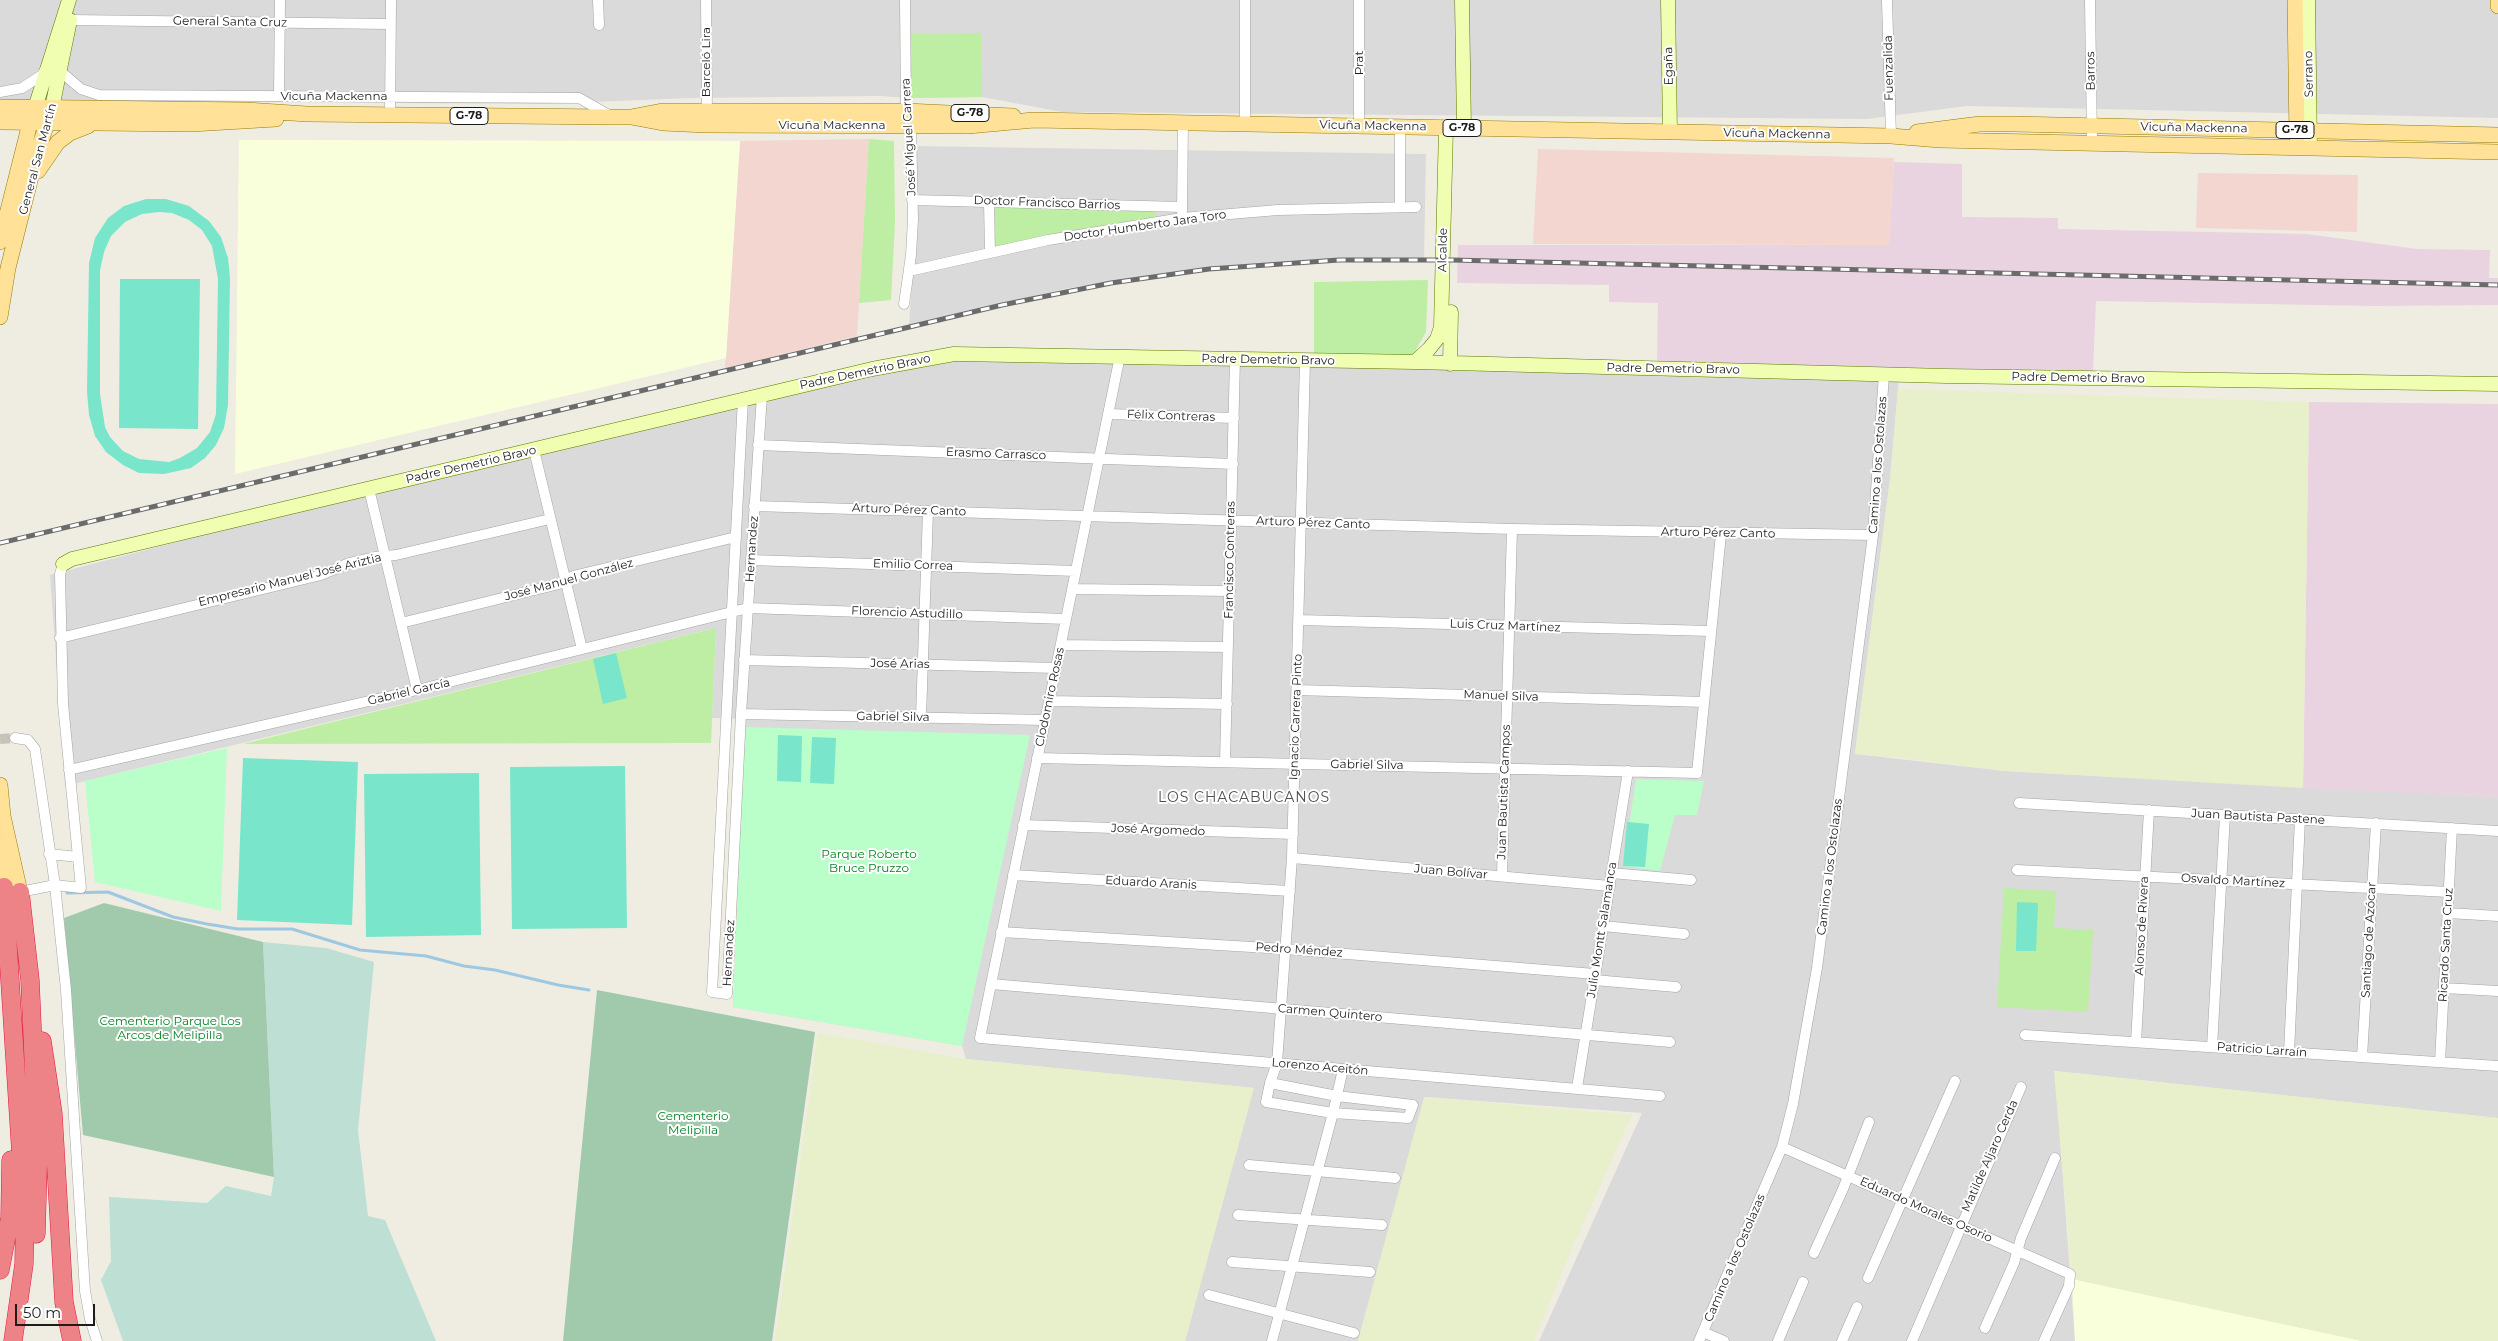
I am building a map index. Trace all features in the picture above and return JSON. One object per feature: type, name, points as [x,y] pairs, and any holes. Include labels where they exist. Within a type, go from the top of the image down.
[{"type":"highway","points":[[8,888],[30,980],[53,1114],[63,1288],[72,1341]]},
{"type":"highway","points":[[0,1270],[8,1233],[12,1178],[8,1067],[8,888]]},
{"type":"highway","points":[[19,1341],[34,1253],[38,1199],[30,980]]},
{"type":"highway","points":[[9,992],[26,1216],[24,1264],[13,1341]]},
{"type":"main road","name":"Serrano","points":[[2295,0],[2304,148]]},
{"type":"main road","points":[[2498,0],[2498,6]]},
{"type":"main road","name":"Vicuña Mackenna","points":[[0,107],[246,110],[307,114],[611,117],[631,117],[662,111],[707,118],[911,126],[978,125],[1034,120],[1890,136],[1948,140],[2498,152]]},
{"type":"main road","name":"General San Martín","points":[[0,242],[35,108]]},
{"type":"main road","name":"General San Martín","points":[[0,317],[8,268],[52,108]]},
{"type":"main road","name":"Vicuña Mackenna","points":[[707,118],[906,111],[991,114],[1034,120]]},
{"type":"main road","name":"Vicuña Mackenna","points":[[0,122],[96,124],[236,123],[307,114]]},
{"type":"main road","points":[[29,190],[45,158],[58,142],[70,133],[96,124]]},
{"type":"main road","name":"Vicuña Mackenna","points":[[1890,136],[1980,124],[2498,135]]},
{"type":"main road","points":[[0,785],[4,816],[8,888]]},
{"type":"street","name":"General San Martín","points":[[35,108],[54,68],[70,20],[71,0]]},
{"type":"street","name":"General San Martín","points":[[52,108],[54,68],[71,0]]},
{"type":"street","points":[[279,96],[280,0]]},
{"type":"street","points":[[390,115],[391,0]]},
{"type":"street","points":[[598,0],[599,25]]},
{"type":"street","name":"Barceló Lira","points":[[706,0],[707,118]]},
{"type":"street","name":"José Miguel Carrera","points":[[904,304],[912,239],[911,126],[906,111],[905,0]]},
{"type":"street","points":[[1244,124],[1245,0]]},
{"type":"street","name":"Prat","points":[[1359,0],[1360,126]]},
{"type":"street","name":"Alcalde","points":[[1415,362],[1437,339],[1441,327],[1462,0]]},
{"type":"street","name":"Egaña","points":[[1668,0],[1670,132]]},
{"type":"street","name":"Fuenzalida","points":[[1887,0],[1890,136]]},
{"type":"street","name":"Barros","points":[[2090,0],[2092,142]]},
{"type":"street","name":"Serrano","points":[[2303,130],[2308,0]]},
{"type":"street","name":"General Santa Cruz","points":[[70,20],[390,24]]},
{"type":"street","points":[[0,92],[22,88],[54,68]]},
{"type":"street","name":"Vicuña Mackenna","points":[[54,68],[81,89],[99,95],[579,98],[611,117]]},
{"type":"street","points":[[1182,218],[1183,123]]},
{"type":"street","points":[[1400,127],[1400,207]]},
{"type":"street","name":"Alcalde","points":[[1450,364],[1454,128]]},
{"type":"street","name":"Doctor Francisco Barrios","points":[[912,200],[1182,207]]},
{"type":"street","points":[[989,202],[990,253]]},
{"type":"street","name":"Doctor Humberto Jara Toro","points":[[909,271],[1084,233],[1182,218],[1278,210],[1416,207]]},
{"type":"street","name":"Padre Demetrio Bravo","points":[[63,564],[72,559],[762,395],[938,356],[986,353],[1884,374],[2498,384]]},
{"type":"street","name":"Clodomiro Rosas","points":[[980,1038],[1120,356]]},
{"type":"street","name":"Francisco Contreras","points":[[1225,762],[1235,359]]},
{"type":"street","name":"Ignacio Carrera Pinto","points":[[1305,361],[1292,858],[1277,1064],[1266,1102],[1333,1112]]},
{"type":"street","name":"Camino a los Ostolazas","points":[[1701,1336],[1782,1147],[1796,1087],[1817,968],[1873,534],[1884,374]]},
{"type":"street","name":"Hernandez","points":[[743,400],[712,992],[727,994],[744,660],[762,395]]},
{"type":"street","name":"Félix Contreras","points":[[1108,414],[1234,418]]},
{"type":"street","name":"Erasmo Carrasco","points":[[758,446],[1233,464]]},
{"type":"street","points":[[534,450],[582,649]]},
{"type":"street","points":[[370,489],[417,690]]},
{"type":"street","name":"Arturo Pérez Canto","points":[[754,506],[1512,529],[1721,534],[1873,534]]},
{"type":"street","points":[[920,717],[928,511]]},
{"type":"street","name":"Empresario Manuel José Ariztia","points":[[60,638],[321,575],[349,563],[550,519]]},
{"type":"street","name":"Juan Bautista Campos","points":[[1502,876],[1512,529]]},
{"type":"street","points":[[1704,702],[1721,534]]},
{"type":"street","name":"José Manuel González","points":[[401,623],[559,584],[573,576],[736,537]]},
{"type":"street","name":"Emilio Correa","points":[[751,560],[1076,571]]},
{"type":"street","points":[[8,888],[55,885],[81,888],[69,770],[60,638],[60,574],[63,564]]},
{"type":"street","points":[[1072,589],[1230,591]]},
{"type":"street","name":"Gabriel García","points":[[69,770],[417,690],[732,610],[748,608]]},
{"type":"street","name":"Florencio Astudillo","points":[[748,608],[1066,619]]},
{"type":"street","name":"Luis Cruz Martínez","points":[[1299,620],[1711,631]]},
{"type":"street","points":[[1060,645],[1228,647]]},
{"type":"street","name":"José Arias","points":[[744,660],[1056,668]]},
{"type":"street","name":"Manuel Silva","points":[[1297,690],[1704,702]]},
{"type":"street","points":[[1049,701],[1227,704]]},
{"type":"street","name":"Gabriel Silva","points":[[1037,758],[1697,773],[1704,702]]},
{"type":"street","name":"Gabriel Silva","points":[[741,714],[1045,720]]},
{"type":"street","points":[[15,738],[28,740],[35,749],[55,885],[66,990],[86,1291],[90,1319],[97,1341]]},
{"type":"street","name":"Julio Montt Salamanca","points":[[1577,1088],[1628,772]]},
{"type":"street","name":"Juan Bautista Pastene","points":[[2018,803],[2498,830]]},
{"type":"street","name":"Alonso de Rivera","points":[[2136,1042],[2149,810]]},
{"type":"street","points":[[2212,1047],[2225,815]]},
{"type":"street","points":[[2289,1052],[2300,819]]},
{"type":"street","name":"Santiago de Azócar","points":[[2362,1057],[2376,824]]},
{"type":"street","name":"José Argomedo","points":[[1024,825],[1293,834]]},
{"type":"street","name":"Ricardo Santa Cruz","points":[[2440,1062],[2452,828]]},
{"type":"street","points":[[49,854],[78,857]]},
{"type":"street","name":"Juan Bolívar","points":[[1292,858],[1610,886]]},
{"type":"street","name":"Osvaldo Martínez","points":[[2016,870],[2449,892]]},
{"type":"street","points":[[1612,873],[1691,880]]},
{"type":"street","name":"Eduardo Aranis","points":[[1013,876],[1290,891]]},
{"type":"street","points":[[2448,913],[2498,916]]},
{"type":"street","points":[[1603,926],[1684,934]]},
{"type":"street","name":"Pedro Méndez","points":[[1002,932],[1285,949],[1595,977],[1676,987]]},
{"type":"street","name":"Carmen Quintero","points":[[991,984],[1670,1042]]},
{"type":"street","points":[[2444,988],[2498,991]]},
{"type":"street","name":"Patricio Larraín","points":[[2025,1035],[2498,1066]]},
{"type":"street","name":"Lorenzo Aceitón","points":[[980,1038],[1660,1096]]},
{"type":"street","points":[[1272,1341],[1343,1069]]},
{"type":"street","points":[[1868,1278],[1955,1081]]},
{"type":"street","points":[[1270,1083],[1337,1096],[1413,1105],[1408,1118],[1333,1112]]},
{"type":"street","name":"Matilde Aljaro Cerda","points":[[1912,1341],[1960,1225],[2021,1087]]},
{"type":"street","points":[[1814,1253],[1848,1176],[1869,1122]]},
{"type":"street","name":"Eduardo Morales Osorio","points":[[1782,1147],[2070,1274],[2069,1286],[2044,1341]]},
{"type":"street","points":[[1985,1328],[2014,1263],[2017,1251],[2055,1158]]},
{"type":"street","points":[[1249,1166],[1395,1178]]},
{"type":"street","points":[[1238,1215],[1382,1225]]},
{"type":"street","points":[[1232,1262],[1370,1272]]},
{"type":"street","points":[[1778,1341],[1803,1282]]},
{"type":"street","points":[[1210,1295],[1354,1333]]},
{"type":"street","points":[[1842,1341],[1857,1307]]},
{"type":"street","points":[[1701,1336],[1724,1341]]},
{"type":"shaded area","points":[[0,0],[2498,0],[2498,118],[1967,106],[1867,119],[1062,112],[982,97],[908,98],[879,96],[691,98],[542,104],[0,100]]},
{"type":"shaded area","points":[[869,139],[857,336],[725,368],[740,141]]},
{"type":"shaded area","points":[[239,140],[740,141],[726,358],[235,474]]},
{"type":"shaded area","points":[[914,146],[1426,154],[1424,261],[1293,261],[1189,270],[1069,288],[909,326],[915,239]]},
{"type":"shaded area","points":[[1538,149],[1894,158],[1889,245],[1533,244]]},
{"type":"shaded area","points":[[1894,162],[1962,164],[1962,217],[2058,218],[2058,229],[2307,234],[2417,249],[2490,250],[2489,278],[2498,278],[2498,305],[2373,306],[2096,301],[2093,371],[1657,363],[1658,303],[1609,302],[1609,285],[1457,283],[1458,245],[1889,245]]},
{"type":"shaded area","points":[[2198,173],[2358,175],[2357,232],[2196,228]]},
{"type":"shaded area","points":[[930,351],[1899,379],[1890,479],[1855,754],[2005,771],[2498,797],[2498,1118],[2055,1071],[2075,1341],[1539,1341],[1642,1113],[1425,1097],[1358,1341],[1185,1341],[1253,1088],[966,1059],[962,1046],[733,1007],[745,719],[712,718],[716,628],[65,786],[50,575],[846,368]]},
{"type":"shaded area","points":[[1898,389],[2309,402],[2303,788],[2005,771],[1855,754],[1890,479]]},
{"type":"shaded area","points":[[2309,402],[2498,404],[2498,797],[2303,788]]},
{"type":"shaded area","points":[[263,942],[326,948],[374,962],[358,1130],[368,1216],[385,1220],[436,1341],[123,1341],[101,1280],[111,1261],[109,1197],[207,1203],[226,1186],[271,1196],[274,1177]]},
{"type":"shaded area","points":[[818,1033],[966,1059],[1254,1088],[1185,1341],[775,1341]]},
{"type":"shaded area","points":[[2054,1071],[2498,1118],[2498,1341],[2362,1341],[2072,1279]]},
{"type":"shaded area","points":[[1424,1097],[1632,1115],[1569,1255],[1534,1341],[1358,1341]]},
{"type":"shaded area","points":[[2072,1279],[2362,1341],[2075,1341]]},
{"type":"green space","points":[[981,33],[982,97],[908,98],[907,34]]},
{"type":"green space","points":[[869,139],[894,141],[895,222],[891,300],[859,303]]},
{"type":"green space","points":[[146,199],[166,199],[189,206],[209,221],[221,237],[228,258],[230,278],[228,405],[224,428],[216,445],[205,458],[191,468],[164,474],[139,473],[123,465],[106,452],[95,436],[89,415],[87,392],[89,263],[95,238],[108,218],[124,206]],"holes":[[[172,213],[189,220],[202,230],[212,246],[218,279],[216,414],[210,432],[197,448],[169,462],[139,459],[123,451],[110,437],[105,427],[100,394],[100,270],[104,252],[111,236],[125,222],[142,214]]]},
{"type":"green space","points":[[995,207],[1155,209],[1155,217],[995,246]]},
{"type":"green space","points":[[120,279],[200,279],[198,429],[119,428]]},
{"type":"green space","points":[[1428,280],[1426,332],[1414,353],[1404,362],[1314,365],[1314,282]]},
{"type":"green space","points":[[716,628],[711,743],[243,744]]},
{"type":"green space","points":[[616,653],[627,698],[603,704],[593,659]]},
{"type":"green space","name":"Parque Roberto Bruce Pruzzo","points":[[745,727],[1030,735],[962,1046],[733,1007]]},
{"type":"green space","points":[[778,735],[802,736],[801,782],[777,781]]},
{"type":"green space","points":[[812,737],[836,738],[834,784],[810,783]]},
{"type":"green space","points":[[227,748],[221,911],[95,882],[85,781]]},
{"type":"green space","points":[[243,758],[358,762],[352,925],[237,920]]},
{"type":"green space","points":[[625,766],[627,928],[512,929],[510,767]]},
{"type":"green space","points":[[479,773],[481,935],[366,937],[364,774]]},
{"type":"green space","points":[[1636,779],[1704,781],[1697,815],[1675,815],[1660,871],[1623,866]]},
{"type":"green space","points":[[1627,822],[1649,824],[1645,867],[1623,866]]},
{"type":"green space","points":[[2004,888],[2056,891],[2054,928],[2093,930],[2088,1012],[1997,1007]]},
{"type":"green space","points":[[2017,902],[2038,903],[2036,951],[2016,951]]},
{"type":"green space","name":"Cementerio Parque Los Arcos de Melipilla","points":[[104,903],[263,942],[274,1177],[83,1135],[64,918]]},
{"type":"green space","name":"Cementerio Melipilla","points":[[597,990],[815,1032],[772,1341],[563,1341]]},
{"type":"waterway","points":[[67,893],[108,892],[173,917],[207,924],[238,929],[292,929],[360,950],[426,956],[464,966],[495,970],[558,985],[589,990]]},
{"type":"tunnel","points":[[0,739],[15,738]]},
{"type":"railway","points":[[0,543],[1002,305],[1111,283],[1209,269],[1339,260],[1452,260],[2498,285]]},
{"type":"district","name":"LOS CHACABUCANOS","points":[[1244,798]]}]
